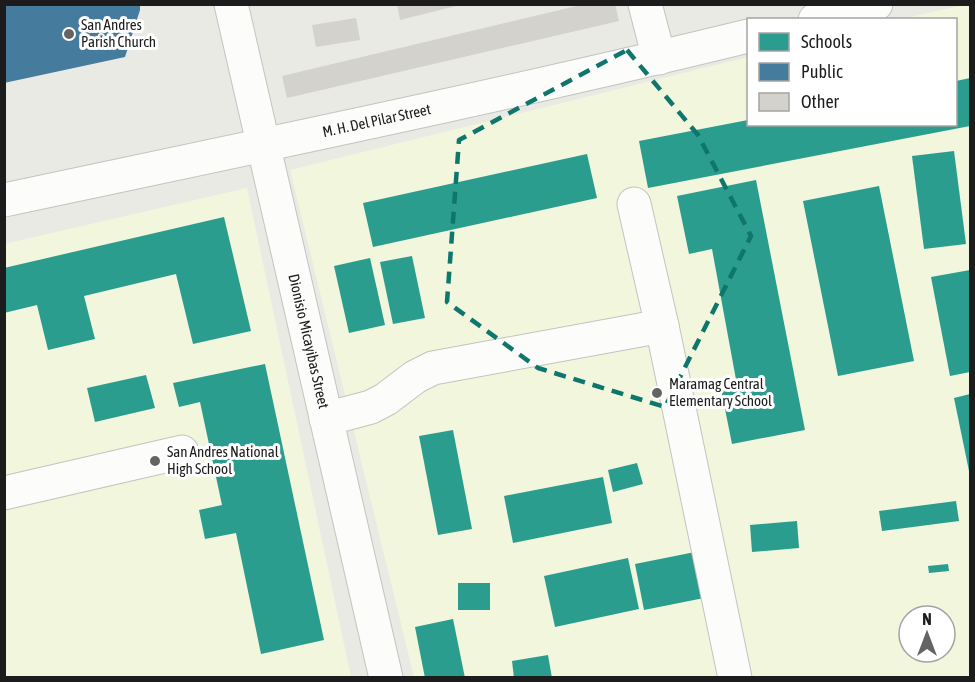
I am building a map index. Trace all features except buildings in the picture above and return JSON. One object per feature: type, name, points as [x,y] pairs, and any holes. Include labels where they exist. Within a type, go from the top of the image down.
[{"type":"street","name":"Dionisio Micayibas Street","points":[[231,4],[386,678]]},
{"type":"street","points":[[645,4],[658,58]]},
{"type":"street","points":[[823,18],[876,4]]},
{"type":"street","name":"M. H. Del Pilar Street","points":[[4,200],[658,58],[747,36]]},
{"type":"street","points":[[634,204],[662,326],[735,678]]},
{"type":"street","points":[[326,419],[371,407],[386,399],[415,377],[433,368],[662,326]]},
{"type":"street","points":[[4,493],[182,452]]},
{"type":"highlighted area","points":[[627,50],[698,135],[751,236],[665,407],[538,368],[447,302],[459,140]]},
{"type":"shaded area","name":"Maramag Central Elementary School","points":[[970,5],[970,677],[414,677],[290,170],[747,57],[747,126],[957,126],[957,18],[906,18]]},
{"type":"shaded area","name":"San Andres National High School","points":[[247,188],[351,677],[5,677],[4,244]]},
{"type":"place","name":"San Andres Parish Church","points":[[69,34]]},
{"type":"place","name":"Maramag Central Elementary School","points":[[657,393]]},
{"type":"place","name":"San Andres National High School","points":[[155,461]]}]
